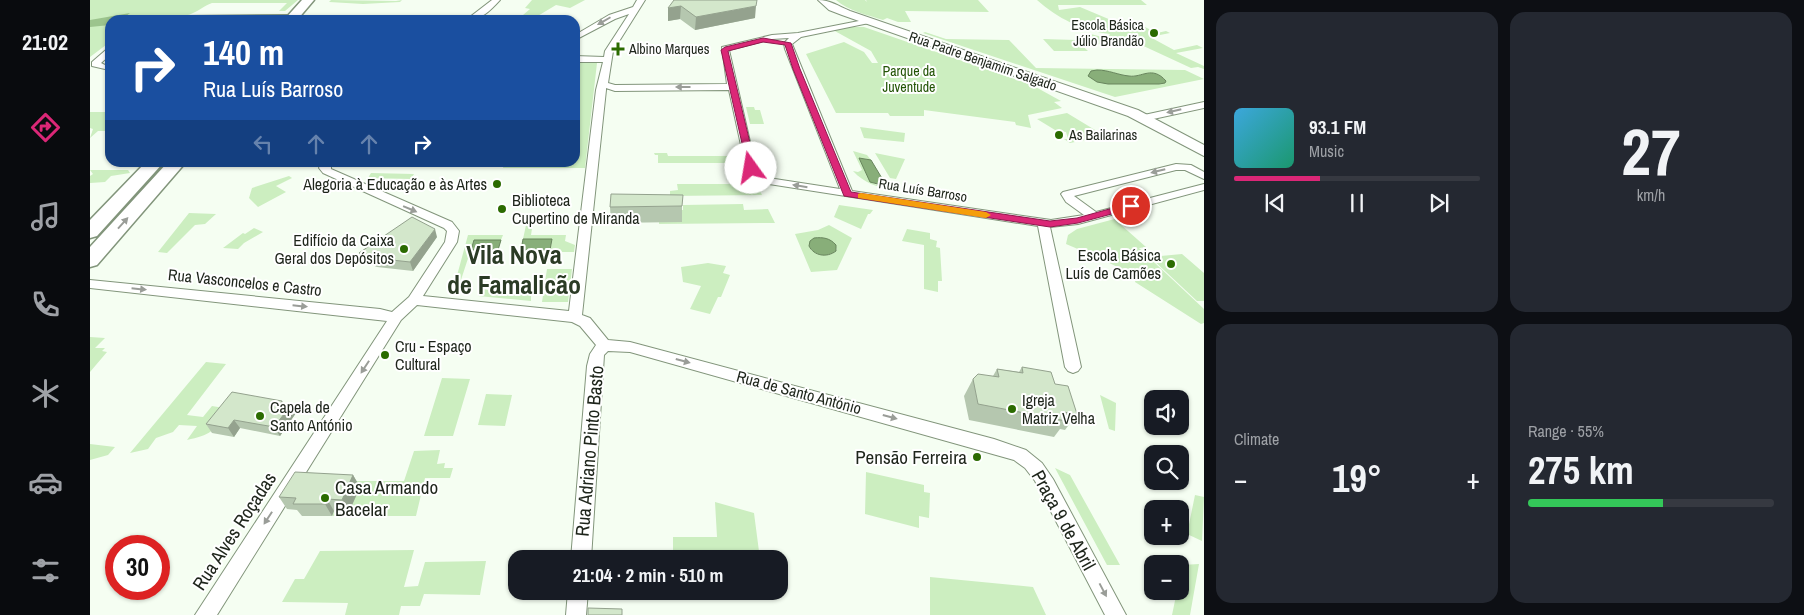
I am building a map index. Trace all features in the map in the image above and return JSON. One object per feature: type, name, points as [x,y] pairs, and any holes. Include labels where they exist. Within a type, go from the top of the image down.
[{"type":"main road","points":[[295,15],[314,2]]},
{"type":"main road","points":[[308,15],[314,2]]},
{"type":"main road","points":[[90,232],[151,167]]},
{"type":"main road","points":[[90,260],[174,167]]},
{"type":"street","points":[[479,15],[496,0]]},
{"type":"street","points":[[575,317],[601,90],[604,86],[606,63],[609,51],[641,0]]},
{"type":"street","name":"Rua Padre Benjamim Salgado","points":[[823,0],[833,8],[846,14],[1144,118],[1204,151]]},
{"type":"street","points":[[580,35],[612,16],[635,9]]},
{"type":"street","points":[[832,26],[846,14]]},
{"type":"street","points":[[604,86],[732,87],[726,49],[772,37],[798,35],[832,26],[866,21]]},
{"type":"street","points":[[763,40],[788,43],[798,35]]},
{"type":"street","points":[[788,43],[796,69],[848,194]]},
{"type":"street","points":[[105,55],[95,64],[105,67]]},
{"type":"street","points":[[580,59],[608,60]]},
{"type":"street","points":[[90,71],[105,67]]},
{"type":"street","name":"Rua Luís Barroso","points":[[732,87],[751,168],[757,177],[768,181],[1058,224],[1204,187]]},
{"type":"street","points":[[1144,118],[1204,105]]},
{"type":"street","name":"Rua Alves Roçadas","points":[[205,615],[395,318],[414,300],[451,242],[453,230],[448,224],[328,171],[324,167]]},
{"type":"street","points":[[1094,216],[1070,200],[1067,196],[1068,193],[1176,167],[1188,167],[1204,176]]},
{"type":"street","points":[[1043,223],[1073,367]]},
{"type":"street","name":"Rua Vasconcelos e Castro","points":[[90,284],[380,314],[395,318]]},
{"type":"street","points":[[414,300],[575,317],[585,322],[604,345]]},
{"type":"street","name":"Rua de Santo António","points":[[604,345],[630,347],[994,446]]},
{"type":"street","name":"Rua Adriano Pinto Basto","points":[[581,550],[595,366],[597,354],[604,345]]},
{"type":"street","name":"Praça 9 de Abril","points":[[994,446],[1022,455],[1036,466],[1116,615]]},
{"type":"street","points":[[576,615],[577,600]]},
{"type":"green space","points":[[90,0],[298,0],[285,11],[279,11],[287,3],[212,3],[188,15],[105,15],[105,46],[90,57]]},
{"type":"green space","points":[[331,0],[402,0],[400,2],[363,4],[329,2]]},
{"type":"green space","points":[[532,0],[585,0],[570,8],[556,5],[539,15],[523,15],[530,9],[525,8]]},
{"type":"green space","points":[[836,0],[865,0],[867,2],[866,0],[978,0],[989,12],[905,11],[911,22],[898,22],[887,18],[883,20],[858,12]]},
{"type":"green space","points":[[1037,0],[1141,0],[1147,5],[1058,5],[1059,10],[1080,7],[1130,28],[1143,26],[1157,33],[1166,31],[1170,33],[1150,37],[1174,50],[1197,45],[1203,48],[1176,53],[1204,66],[1204,69],[1198,67],[1191,68],[1137,43],[1080,27],[1062,18]]},
{"type":"green space","name":"Parque da Juventude","points":[[864,27],[1032,85],[1061,101],[1054,102],[1062,108],[1028,115],[1031,128],[1016,125],[1015,122],[924,110],[924,116],[890,116],[888,113],[836,113],[806,54],[844,42],[864,52],[872,63],[878,63],[871,51],[833,30]]},
{"type":"green space","points":[[923,33],[946,39],[1009,40],[1036,68],[1185,70],[1204,79],[1115,97]]},
{"type":"green space","points":[[1087,33],[1132,45],[1087,44],[1084,41],[1095,40]]},
{"type":"green space","points":[[1043,39],[1076,40],[1088,51],[1054,51]]},
{"type":"green space","points":[[580,63],[597,63],[585,168],[503,168],[580,167]]},
{"type":"green space","points":[[746,107],[754,107],[755,110],[760,110],[764,124],[750,124]]},
{"type":"green space","points":[[90,112],[105,112],[105,131],[98,131],[90,138],[93,129],[90,128]]},
{"type":"green space","points":[[1067,113],[1105,136],[1070,143],[1064,139],[1068,139],[1066,132],[1055,130],[1037,119]]},
{"type":"green space","points":[[860,127],[905,133],[904,142],[864,138]]},
{"type":"green space","points":[[853,151],[867,155],[871,160],[861,158],[874,184],[893,188],[892,190],[871,184],[853,171],[858,172],[862,170]]},
{"type":"green space","points":[[654,153],[667,153],[668,156],[739,156],[740,163],[658,163],[658,155]]},
{"type":"green space","points":[[875,153],[905,159],[896,179],[890,178]]},
{"type":"green space","points":[[90,170],[128,170],[130,173],[111,176],[105,182],[90,183],[90,176],[93,174]]},
{"type":"green space","points":[[371,173],[414,174],[411,179],[368,178]]},
{"type":"green space","points":[[289,176],[292,178],[276,186],[286,192],[258,207],[249,198],[252,188]]},
{"type":"green space","points":[[677,184],[757,184],[762,195],[670,196],[670,191],[678,190]]},
{"type":"green space","points":[[743,204],[744,210],[768,209],[775,223],[659,224],[659,210],[683,210],[683,205]]},
{"type":"green space","points":[[839,205],[873,210],[868,214],[861,229],[834,217]]},
{"type":"green space","points":[[1141,212],[1147,216],[1120,224],[1146,247],[1139,248],[1204,309],[1204,323],[1201,324],[1135,282],[1136,276],[1066,244],[1068,235],[1077,229]]},
{"type":"green space","points":[[189,213],[216,214],[205,224],[195,225],[167,253],[158,252]]},
{"type":"green space","points":[[528,216],[534,216],[531,235],[566,235],[565,241],[575,245],[574,252],[550,252],[552,240],[523,239]]},
{"type":"green space","points":[[829,225],[852,238],[837,270],[811,272],[795,234],[818,230]],"holes":[[[814,238],[825,238],[837,249],[832,254],[818,254],[811,250]]]},
{"type":"green space","points":[[254,228],[263,232],[244,243],[238,249],[223,248],[243,233],[245,234]]},
{"type":"green space","points":[[907,229],[930,233],[930,239],[937,241],[936,247],[940,248],[942,281],[938,281],[938,292],[924,289],[924,245],[902,241]]},
{"type":"green space","points":[[468,235],[503,235],[501,240],[474,240],[459,286],[463,287],[460,294],[452,294]]},
{"type":"green space","points":[[1182,254],[1204,273],[1204,301],[1197,301],[1150,257]]},
{"type":"green space","points":[[708,263],[726,266],[723,273],[730,275],[721,297],[718,297],[710,314],[690,309],[701,286],[683,282],[681,267]]},
{"type":"green space","points":[[547,269],[572,269],[568,302],[542,302]]},
{"type":"green space","points":[[482,289],[501,292],[531,289],[531,301],[478,296]]},
{"type":"green space","points":[[90,337],[105,338],[95,348],[105,348],[102,351],[107,352],[90,372]]},
{"type":"green space","points":[[206,362],[226,364],[187,415],[203,417],[212,406],[224,408],[215,427],[207,434],[187,440],[197,426],[179,425],[173,432],[156,438],[148,449],[130,453]]},
{"type":"green space","points":[[442,378],[470,379],[453,436],[424,436]]},
{"type":"green space","points":[[486,394],[512,395],[505,426],[478,425]]},
{"type":"green space","points":[[1100,395],[1116,403],[1115,431],[1109,429]]},
{"type":"green space","points":[[90,444],[115,447],[108,455],[90,460]]},
{"type":"green space","points":[[440,450],[437,464],[445,463],[444,468],[453,468],[450,478],[425,478],[416,516],[332,516],[334,511],[349,511],[360,485],[352,485],[353,481],[404,481],[414,451]]},
{"type":"green space","points":[[1055,468],[1070,475],[1120,565],[1107,565]]},
{"type":"green space","points":[[866,472],[924,485],[924,492],[930,493],[929,518],[919,516],[919,528],[865,514]]},
{"type":"green space","points":[[1195,495],[1204,497],[1202,541],[1189,535],[1189,524]]},
{"type":"green space","points":[[715,502],[754,513],[759,550],[673,550],[673,537],[717,537]]},
{"type":"green space","points":[[414,550],[404,587],[418,586],[425,562],[486,561],[480,595],[424,594],[420,606],[401,606],[399,615],[345,615],[348,603],[282,602],[295,579],[304,579],[320,551]]},
{"type":"green space","points":[[1199,564],[1190,615],[1172,615],[1175,600],[1189,600],[1189,565]]},
{"type":"green space","points":[[930,577],[1033,587],[1046,615],[930,615]]},
{"type":"shaded area","points":[[105,17],[105,26],[90,27],[90,20]]},
{"type":"shaded area","points":[[1097,70],[1129,76],[1152,73],[1161,76],[1166,81],[1159,84],[1108,84],[1097,82],[1088,76],[1091,71]]},
{"type":"shaded area","points":[[859,158],[871,160],[883,180],[895,183],[893,188],[870,182]]},
{"type":"shaded area","points":[[814,238],[829,239],[836,245],[836,251],[829,255],[817,254],[809,246],[810,241]]},
{"type":"shaded area","points":[[523,239],[552,239],[550,250],[521,250]]},
{"type":"shaded area","points":[[474,240],[501,240],[498,250],[471,250]]},
{"type":"building","points":[[674,0],[757,0],[756,6],[696,17],[681,6],[668,8]]},
{"type":"building","points":[[611,194],[683,195],[682,206],[610,207]]},
{"type":"building","name":"Edifício da Caixa Geral dos Depósitos","points":[[412,217],[435,229],[410,262],[374,258],[359,253]]},
{"type":"building","points":[[1022,367],[1051,372],[1055,384],[1068,386],[1077,414],[1063,412],[1066,421],[978,404],[973,379],[978,374],[999,377],[997,369],[1023,373]]},
{"type":"building","points":[[232,392],[282,401],[281,403],[291,405],[274,427],[234,420],[228,428],[206,424]]},
{"type":"building","points":[[295,472],[353,475],[342,500],[327,499],[325,504],[293,504],[296,498],[279,497]]},
{"type":"building","points":[[588,608],[622,609],[622,615],[588,615]]},
{"type":"slow traffic","points":[[861,196],[986,215]]},
{"type":"place","name":"Escola Básica Júlio Brandão","points":[[1154,33]]},
{"type":"place","name":"Albino Marques","points":[[618,49]]},
{"type":"place","name":"As Bailarinas","points":[[1059,135]]},
{"type":"place","name":"Alegoria à Educação e às Artes","points":[[497,184]]},
{"type":"place","name":"Biblioteca Cupertino de Miranda","points":[[502,209]]},
{"type":"place","name":"Edifício da Caixa Geral dos Depósitos","points":[[404,249]]},
{"type":"place","name":"Escola Básica Luís de Camões","points":[[1171,264]]},
{"type":"place","name":"Cru - Espaço Cultural","points":[[385,355]]},
{"type":"place","name":"Igreja Matriz Velha","points":[[1012,409]]},
{"type":"place","name":"Capela de Santo António","points":[[260,416]]},
{"type":"place","name":"Pensão Ferreira","points":[[977,457]]},
{"type":"place","name":"Casa Armando Bacelar","points":[[325,498]]},
{"type":"district","name":"Vila Nova de Famalicão","points":[[514,270]]},
{"type":"route","points":[[751,168],[725,50],[768,40],[788,43],[796,69],[848,194],[1050,224],[1078,220],[1131,206]]}]
